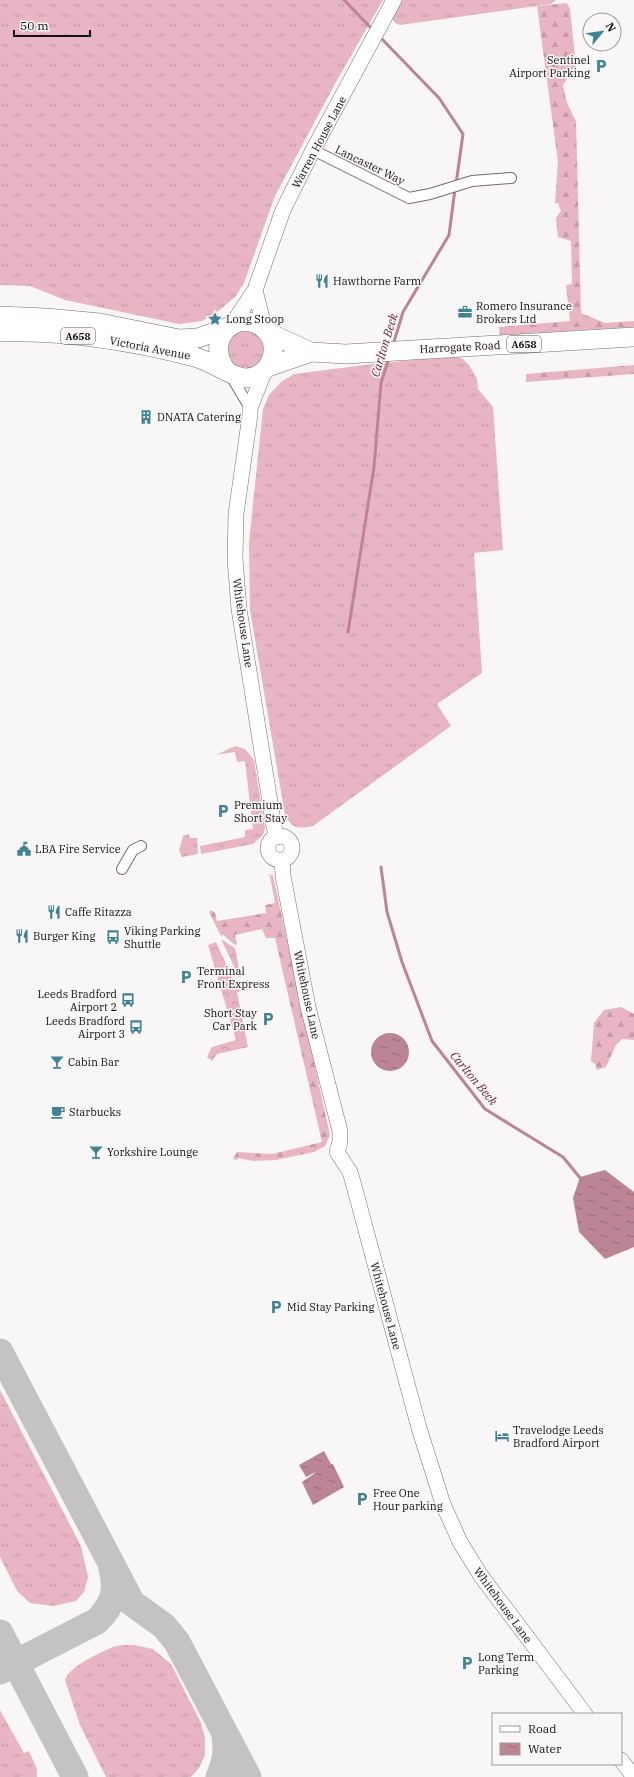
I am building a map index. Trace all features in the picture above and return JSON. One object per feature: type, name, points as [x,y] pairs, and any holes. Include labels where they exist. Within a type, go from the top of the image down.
[{"type":"highway","name":"Victoria Avenue","points":[[0,316],[46,318],[196,357],[211,362],[228,371]]},
{"type":"highway","points":[[242,322],[252,322],[266,331],[272,340],[273,350],[271,361],[266,368],[255,376],[245,378],[228,371],[220,362],[218,343],[222,334],[230,326],[242,322]]},
{"type":"highway","name":"Victoria Avenue","points":[[0,332],[98,331],[179,339],[198,338],[230,326]]},
{"type":"highway","name":"Harrogate Road","points":[[266,331],[311,352],[353,354],[634,337]]},
{"type":"highway","name":"Harrogate Road","points":[[266,368],[311,352]]},
{"type":"street","name":"Warren House Lane","points":[[230,326],[256,290],[283,210],[313,150],[394,0]]},
{"type":"street","name":"Lancaster Way","points":[[313,150],[409,198],[430,194],[472,182],[511,178]]},
{"type":"street","points":[[256,290],[266,331]]},
{"type":"street","name":"Whitehouse Lane","points":[[266,368],[250,408],[236,514],[235,558],[239,609],[274,827],[278,837],[269,843],[268,849],[269,853],[274,859],[282,860],[283,876],[308,1007],[340,1131],[340,1142],[337,1152],[350,1172],[419,1428],[443,1504],[460,1542],[481,1576],[585,1713]]},
{"type":"street","points":[[228,371],[250,408]]},
{"type":"street","points":[[122,869],[133,850],[141,846]]},
{"type":"street","points":[[622,1761],[634,1777]]},
{"type":"green space","points":[[0,0],[383,0],[336,82],[275,196],[244,283],[236,296],[220,310],[202,321],[179,324],[65,300],[30,286],[0,285]]},
{"type":"green space","points":[[402,0],[556,0],[551,4],[400,25],[395,23],[392,18]]},
{"type":"green space","points":[[567,3],[570,9],[576,66],[563,85],[567,103],[576,121],[581,313],[605,323],[634,321],[634,327],[500,335],[499,327],[570,321],[566,285],[572,284],[571,241],[558,237],[556,218],[561,211],[558,203],[555,203],[558,162],[537,6]]},
{"type":"green space","points":[[237,331],[260,333],[268,352],[255,368],[242,368],[234,364],[230,357],[227,344]]},
{"type":"green space","points":[[455,356],[463,359],[469,365],[477,379],[478,389],[493,407],[503,550],[474,553],[482,673],[437,704],[451,726],[313,826],[304,828],[296,827],[290,823],[285,815],[250,610],[249,542],[263,409],[269,395],[281,382],[294,374]]},
{"type":"green space","points":[[634,365],[634,374],[526,382],[526,374]]},
{"type":"green space","points":[[235,746],[245,749],[254,760],[265,828],[263,835],[253,844],[201,854],[200,846],[245,837],[245,830],[253,829],[245,761],[237,762],[235,752],[216,755]]},
{"type":"green space","points":[[189,834],[190,838],[197,838],[198,854],[182,857],[179,850],[183,836]]},
{"type":"green space","points":[[268,874],[273,876],[330,1135],[325,1146],[314,1152],[276,1160],[253,1161],[238,1158],[237,1160],[233,1159],[237,1152],[272,1154],[322,1142],[275,938],[266,938],[262,929],[235,935],[237,944],[235,945],[223,935],[221,936],[209,912],[211,910],[215,913],[217,921],[266,913],[265,905],[275,903],[270,876]]},
{"type":"green space","points":[[221,939],[235,948],[241,978],[239,977]]},
{"type":"green space","points":[[216,942],[233,979],[243,991],[237,992],[248,1047],[217,1054],[212,1061],[207,1057],[212,1047],[236,1040],[208,945]]},
{"type":"green space","points":[[621,1007],[634,1014],[634,1040],[622,1039],[616,1045],[606,1067],[597,1070],[595,1064],[591,1061],[594,1023],[604,1010]]},
{"type":"green space","points":[[0,1390],[81,1546],[88,1577],[84,1592],[76,1601],[53,1606],[30,1603],[17,1591],[0,1557]]},
{"type":"green space","points":[[134,1645],[153,1649],[171,1664],[201,1723],[205,1738],[205,1755],[199,1768],[191,1777],[106,1777],[80,1725],[65,1680],[68,1675],[79,1665],[93,1656],[113,1647]]},
{"type":"green space","points":[[0,1710],[24,1753],[29,1751],[37,1769],[37,1777],[0,1777]]},
{"type":"water","points":[[390,1033],[400,1036],[406,1042],[409,1052],[406,1062],[400,1068],[390,1071],[380,1068],[374,1062],[371,1052],[374,1042],[380,1036]]},
{"type":"water","points":[[605,1170],[634,1192],[634,1247],[605,1259],[579,1232],[573,1198],[580,1177]]},
{"type":"water","points":[[324,1451],[331,1464],[333,1464],[344,1487],[313,1505],[302,1482],[318,1471],[306,1477],[299,1465]]},
{"type":"waterway","name":"Carlton Beck","points":[[344,0],[373,30]]},
{"type":"waterway","name":"Carlton Beck","points":[[380,37],[439,98],[463,134],[456,184]]},
{"type":"waterway","name":"Carlton Beck","points":[[393,345],[403,312],[449,235],[455,189]]},
{"type":"waterway","name":"Carlton Beck","points":[[348,632],[374,467],[381,383],[389,358]]},
{"type":"waterway","name":"Carlton Beck","points":[[381,867],[387,912],[402,962],[432,1041],[485,1109],[563,1157],[581,1179]]},
{"type":"taxiway","points":[[0,1352],[132,1603],[164,1626],[177,1642],[248,1777]]},
{"type":"taxiway","points":[[0,1671],[97,1621],[107,1609],[113,1597],[114,1577],[112,1569]]},
{"type":"taxiway","points":[[0,1633],[75,1777]]},
{"type":"taxiway","points":[[219,1777],[225,1756],[225,1735]]},
{"type":"place","name":"Sentinel Airport Parking","points":[[601,66]]},
{"type":"place","name":"Hawthorne Farm","points":[[322,281]]},
{"type":"place","name":"Romero Insurance Brokers Ltd","points":[[465,312]]},
{"type":"place","name":"Long Stoop","points":[[215,319]]},
{"type":"place","name":"DNATA Catering","points":[[146,417]]},
{"type":"place","name":"Premium Short Stay","points":[[223,811]]},
{"type":"place","name":"LBA Fire Service","points":[[24,849]]},
{"type":"place","name":"Caffe Ritazza","points":[[54,912]]},
{"type":"place","name":"Burger King","points":[[22,936]]},
{"type":"place","name":"Viking Parking Shuttle","points":[[113,937]]},
{"type":"place","name":"Terminal Front Express","points":[[186,977]]},
{"type":"place","name":"Leeds Bradford Airport 2","points":[[128,1000]]},
{"type":"place","name":"Short Stay Car Park","points":[[268,1019]]},
{"type":"place","name":"Leeds Bradford Airport 3","points":[[136,1027]]},
{"type":"place","name":"Cabin Bar","points":[[57,1062]]},
{"type":"place","name":"Starbucks","points":[[58,1112]]},
{"type":"place","name":"Yorkshire Lounge","points":[[96,1152]]},
{"type":"place","name":"Mid Stay Parking","points":[[276,1307]]},
{"type":"place","name":"Travelodge Leeds Bradford Airport","points":[[502,1436]]},
{"type":"place","name":"Free One Hour parking","points":[[362,1499]]},
{"type":"place","name":"Long Term Parking","points":[[467,1663]]}]
